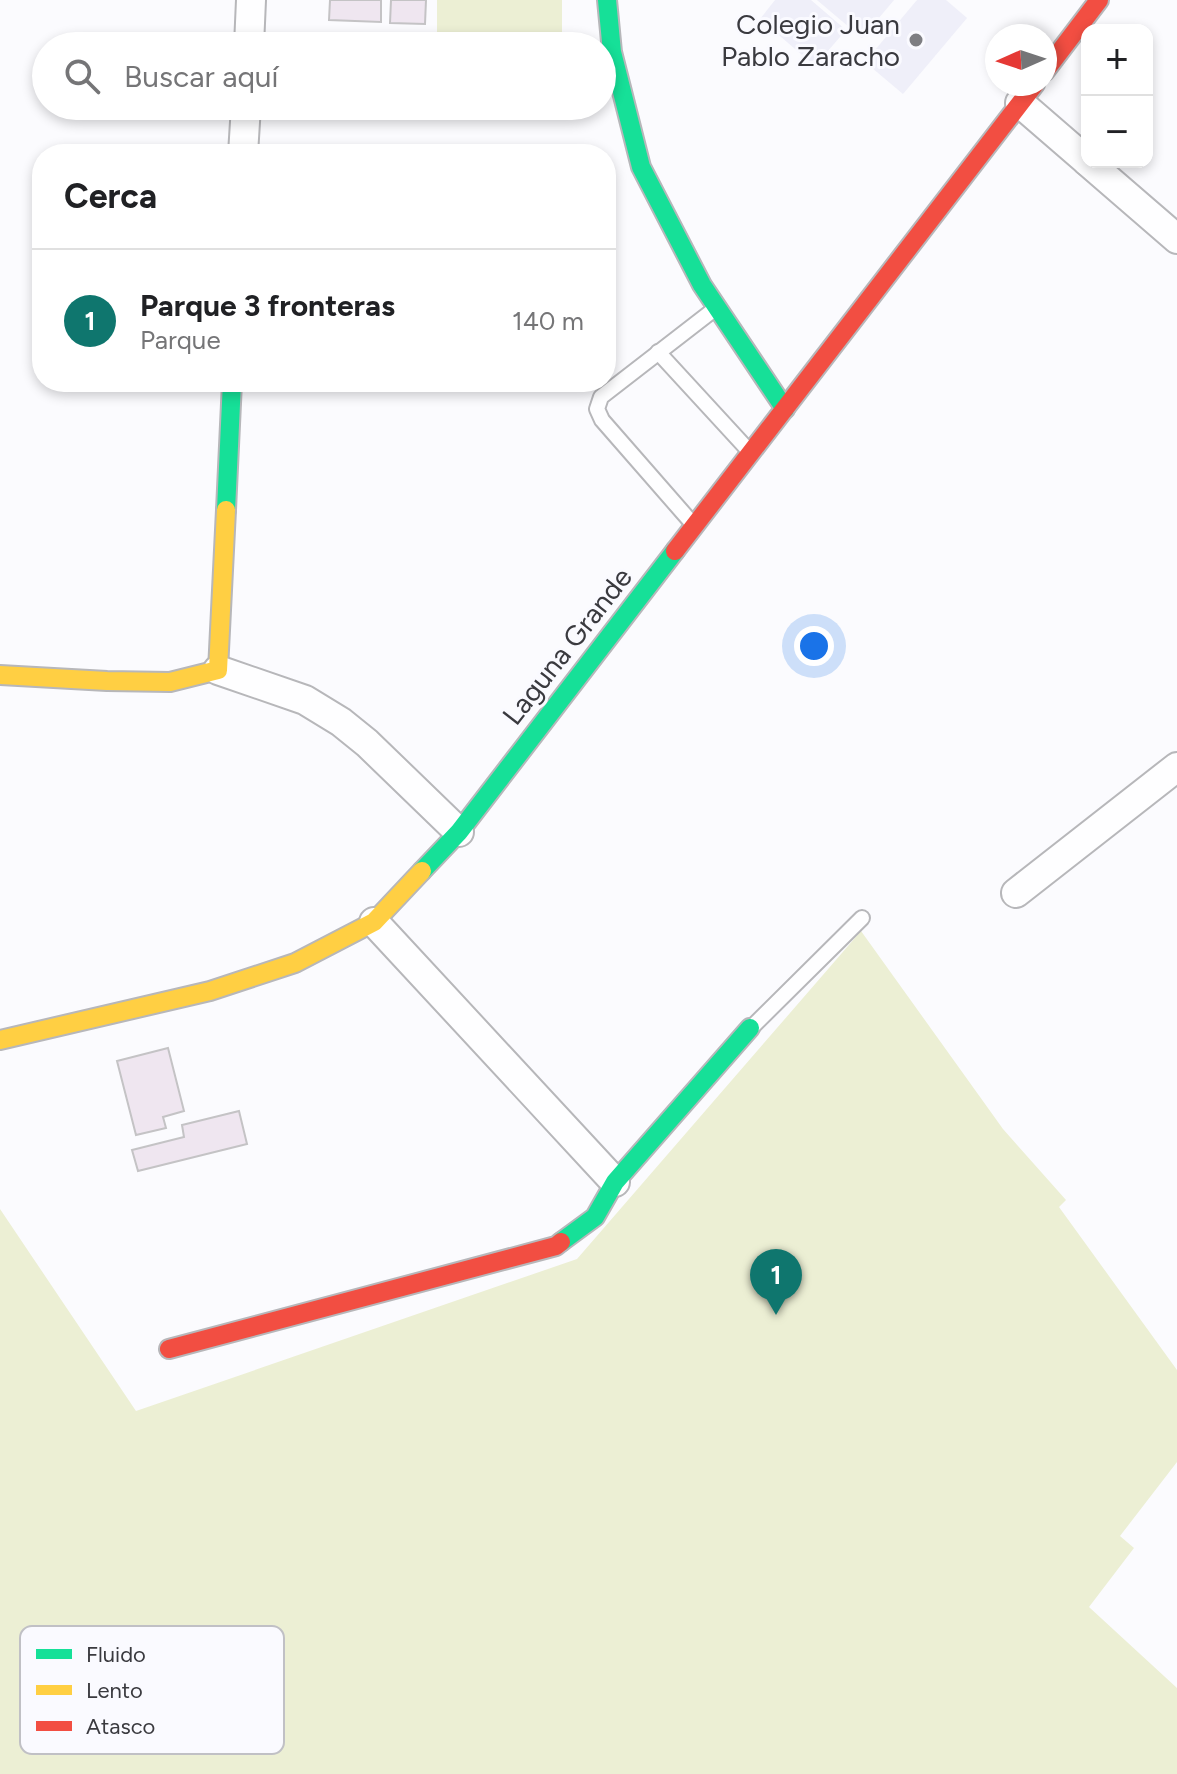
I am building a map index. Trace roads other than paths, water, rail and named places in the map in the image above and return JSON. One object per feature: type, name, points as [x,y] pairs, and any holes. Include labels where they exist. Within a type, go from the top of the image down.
[{"type":"street","points":[[250,32],[251,0]]},
{"type":"street","points":[[607,0],[610,32]]},
{"type":"street","points":[[1057,55],[1099,0]]},
{"type":"street","points":[[616,68],[641,167],[702,285],[785,409]]},
{"type":"street","name":"Laguna Grande","points":[[0,1040],[210,991],[295,963],[374,922],[459,832],[1026,96]]},
{"type":"street","points":[[1031,96],[1081,154]]},
{"type":"street","points":[[244,144],[245,120]]},
{"type":"street","points":[[1095,168],[1177,239]]},
{"type":"street","points":[[218,670],[232,392]]},
{"type":"street","points":[[0,675],[170,682],[218,670],[270,686],[305,700],[341,722],[459,832]]},
{"type":"street","points":[[1016,893],[1177,767]]},
{"type":"street","points":[[374,922],[615,1182]]},
{"type":"street","points":[[169,1349],[556,1246],[595,1217],[615,1182],[750,1028]]},
{"type":"lane","points":[[616,385],[717,307]]},
{"type":"lane","points":[[658,352],[751,454]]},
{"type":"lane","points":[[607,392],[601,397],[597,409],[602,420],[695,526]]},
{"type":"lane","points":[[750,1028],[862,918]]},
{"type":"place","name":"Colegio Juan Pablo Zaracho","points":[[916,40]]},
{"type":"place","name":"Parque 3 fronteras","points":[[776,1315]]}]
